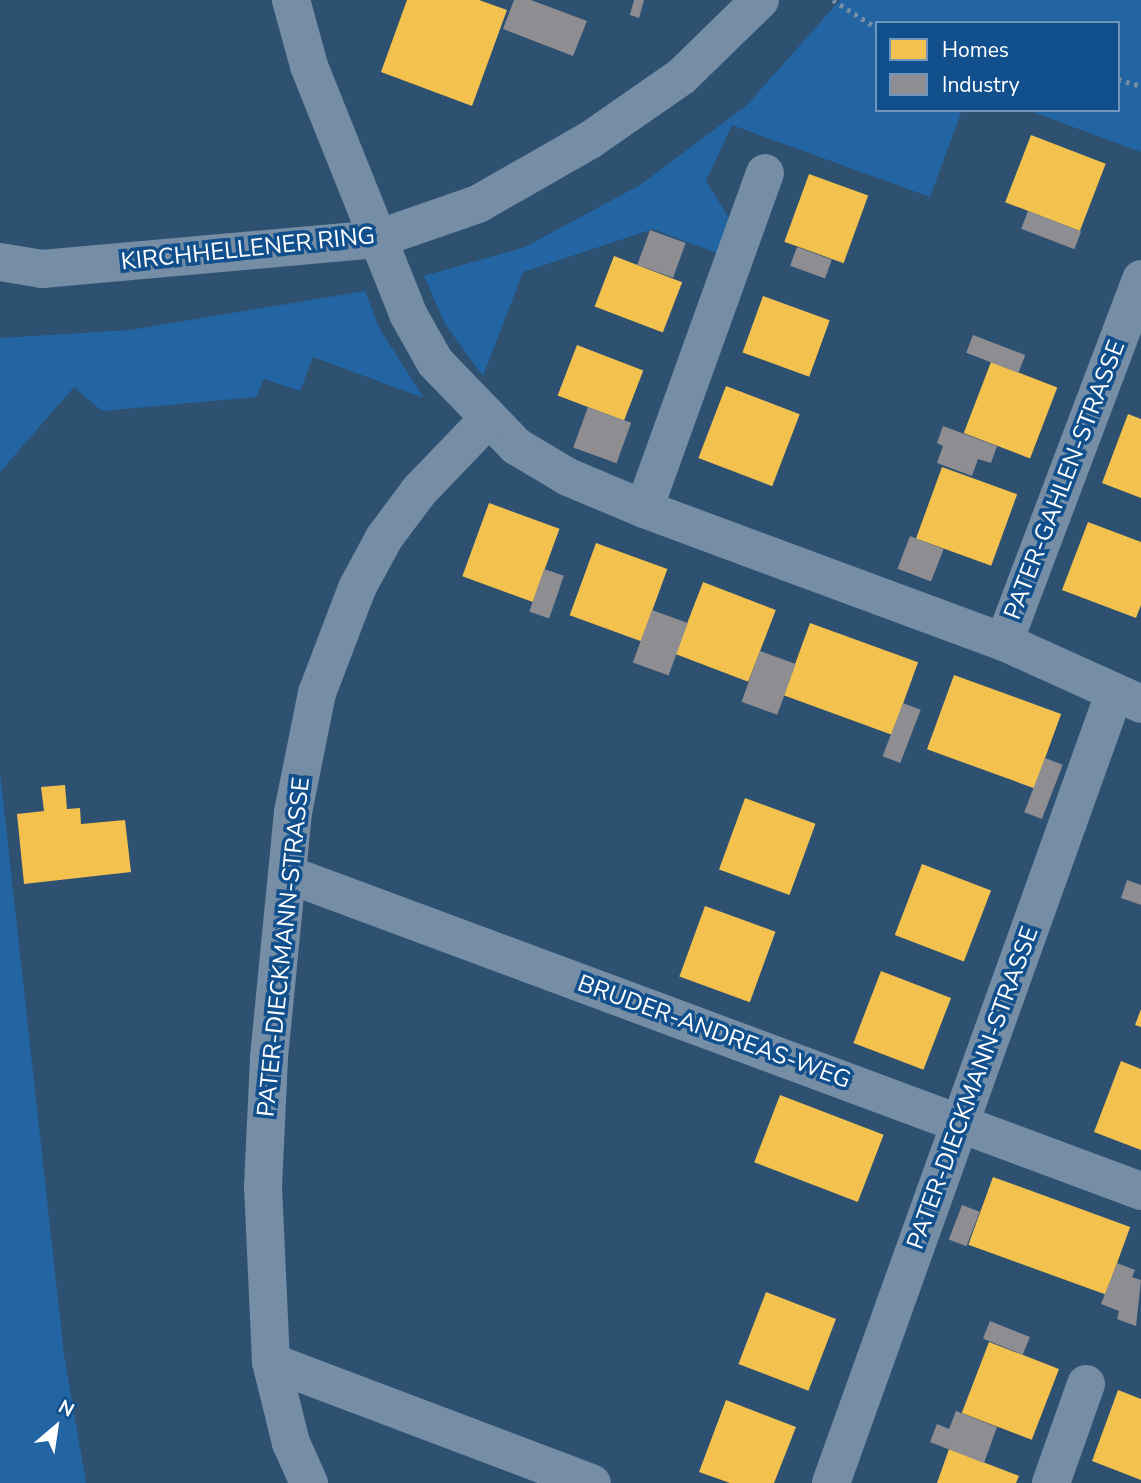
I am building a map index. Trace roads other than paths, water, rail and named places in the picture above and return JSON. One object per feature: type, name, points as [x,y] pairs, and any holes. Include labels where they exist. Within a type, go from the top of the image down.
[{"type":"street","name":"PATER-GAHLEN-STRASSE","points":[[291,0],[309,66],[408,314],[435,362],[516,446],[568,477],[644,509],[1004,642],[1128,699]]},
{"type":"street","name":"KIRCHHELLENER RING","points":[[0,262],[42,269],[377,239],[478,204],[590,140],[682,76],[760,0]]},
{"type":"street","points":[[644,509],[765,173]]},
{"type":"street","name":"PATER-GAHLEN-STRASSE","points":[[1004,642],[1141,279]]},
{"type":"street","name":"PATER-DIECKMANN-STRASSE","points":[[309,1483],[290,1443],[271,1362],[263,1186],[269,1057],[293,812],[317,693],[357,587],[384,538],[419,491],[488,419]]},
{"type":"street","name":"PATER-DIECKMANN-STRASSE","points":[[831,1483],[960,1124],[1128,699]]},
{"type":"street","name":"BRUDER-ANDREAS-WEG","points":[[287,874],[1141,1191]]},
{"type":"street","points":[[271,1362],[592,1483]]},
{"type":"street","points":[[1051,1483],[1086,1384]]}]
